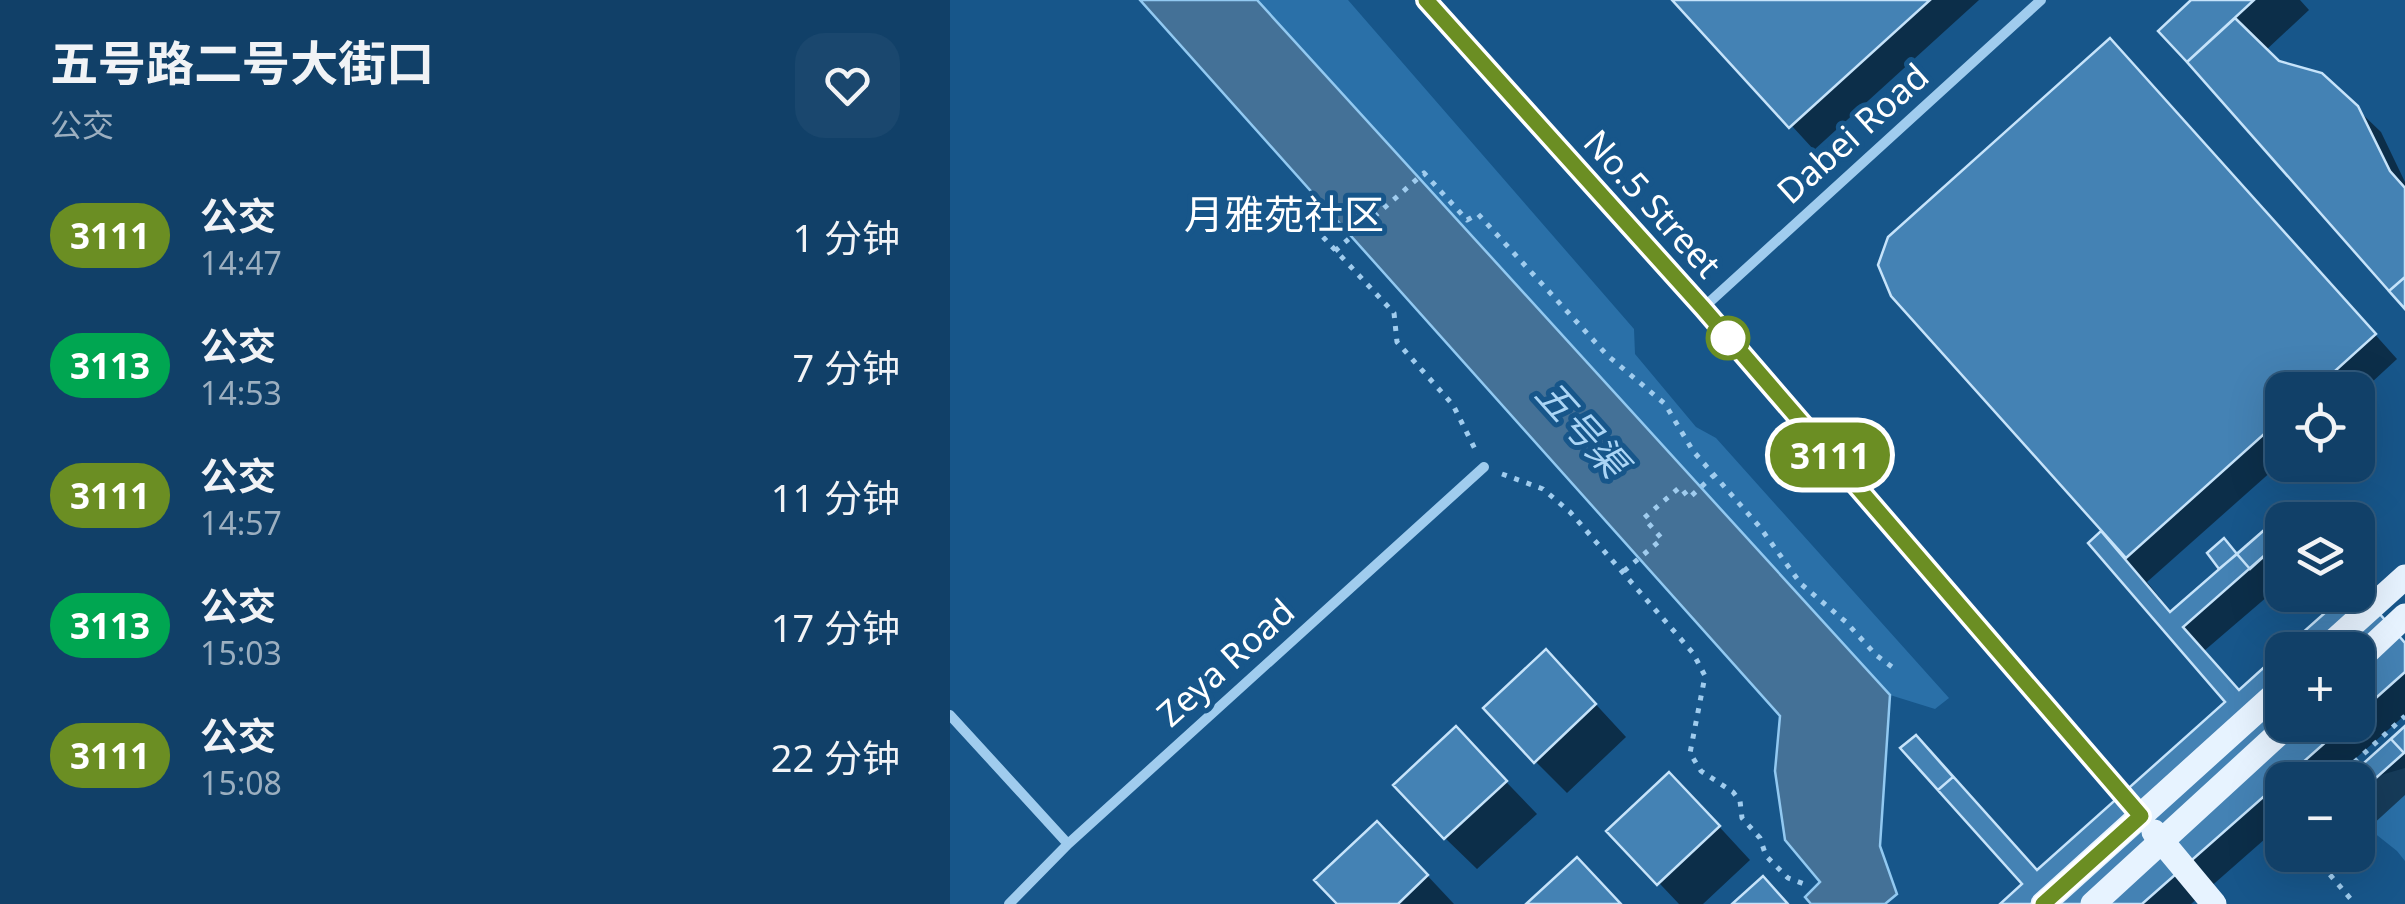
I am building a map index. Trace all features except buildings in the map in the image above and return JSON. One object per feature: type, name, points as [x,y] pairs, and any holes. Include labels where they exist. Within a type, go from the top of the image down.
[{"type":"main road","name":"No.5 Street","points":[[1426,0],[1703,308],[2141,816]]},
{"type":"main road","points":[[2344,632],[2405,577]]},
{"type":"main road","points":[[2375,644],[2405,616]]},
{"type":"main road","points":[[2044,904],[2265,703]]},
{"type":"main road","points":[[2093,904],[2270,742]]},
{"type":"main road","points":[[2141,816],[2214,904]]},
{"type":"street","name":"Dabei Road","points":[[1703,308],[2040,0]]},
{"type":"street","name":"Zeya Road","points":[[1009,904],[1068,844],[1484,467]]},
{"type":"street","points":[[950,715],[1068,844]]},
{"type":"path","points":[[1335,250],[1424,173],[1468,220],[1478,214],[1607,355],[1664,404],[1693,451],[1759,526],[1802,584],[1896,670]]},
{"type":"path","points":[[1323,237],[1394,314],[1397,342],[1453,405],[1484,467],[1543,490],[1570,512],[1693,652],[1705,676],[1690,753],[1701,771],[1740,801],[1742,818],[1760,838],[1766,856],[1788,878],[1807,885]]},
{"type":"path","points":[[1624,571],[1662,539],[1644,518],[1680,487],[1689,498],[1714,476]]},
{"type":"path","points":[[2355,762],[2405,716]]},
{"type":"path","points":[[2328,872],[2355,904]]},
{"type":"shaded area","points":[[1257,0],[1348,0],[1634,329],[1635,354],[1696,427],[1716,438],[1949,698],[1935,709],[1890,695]]},
{"type":"shaded area","points":[[2405,768],[2405,861],[2375,834],[2375,779]]},
{"type":"water","name":"五号渠","points":[[1140,0],[1257,0],[1890,695],[1880,846],[1897,894],[1885,904],[1811,904],[1805,897],[1820,882],[1785,840],[1775,771],[1780,716]]},
{"type":"bus line","name":"3111","points":[[1426,0],[1703,308],[2141,816],[2043,904]]},
{"type":"district","name":"月雅苑社区","points":[[1284,215]]}]
